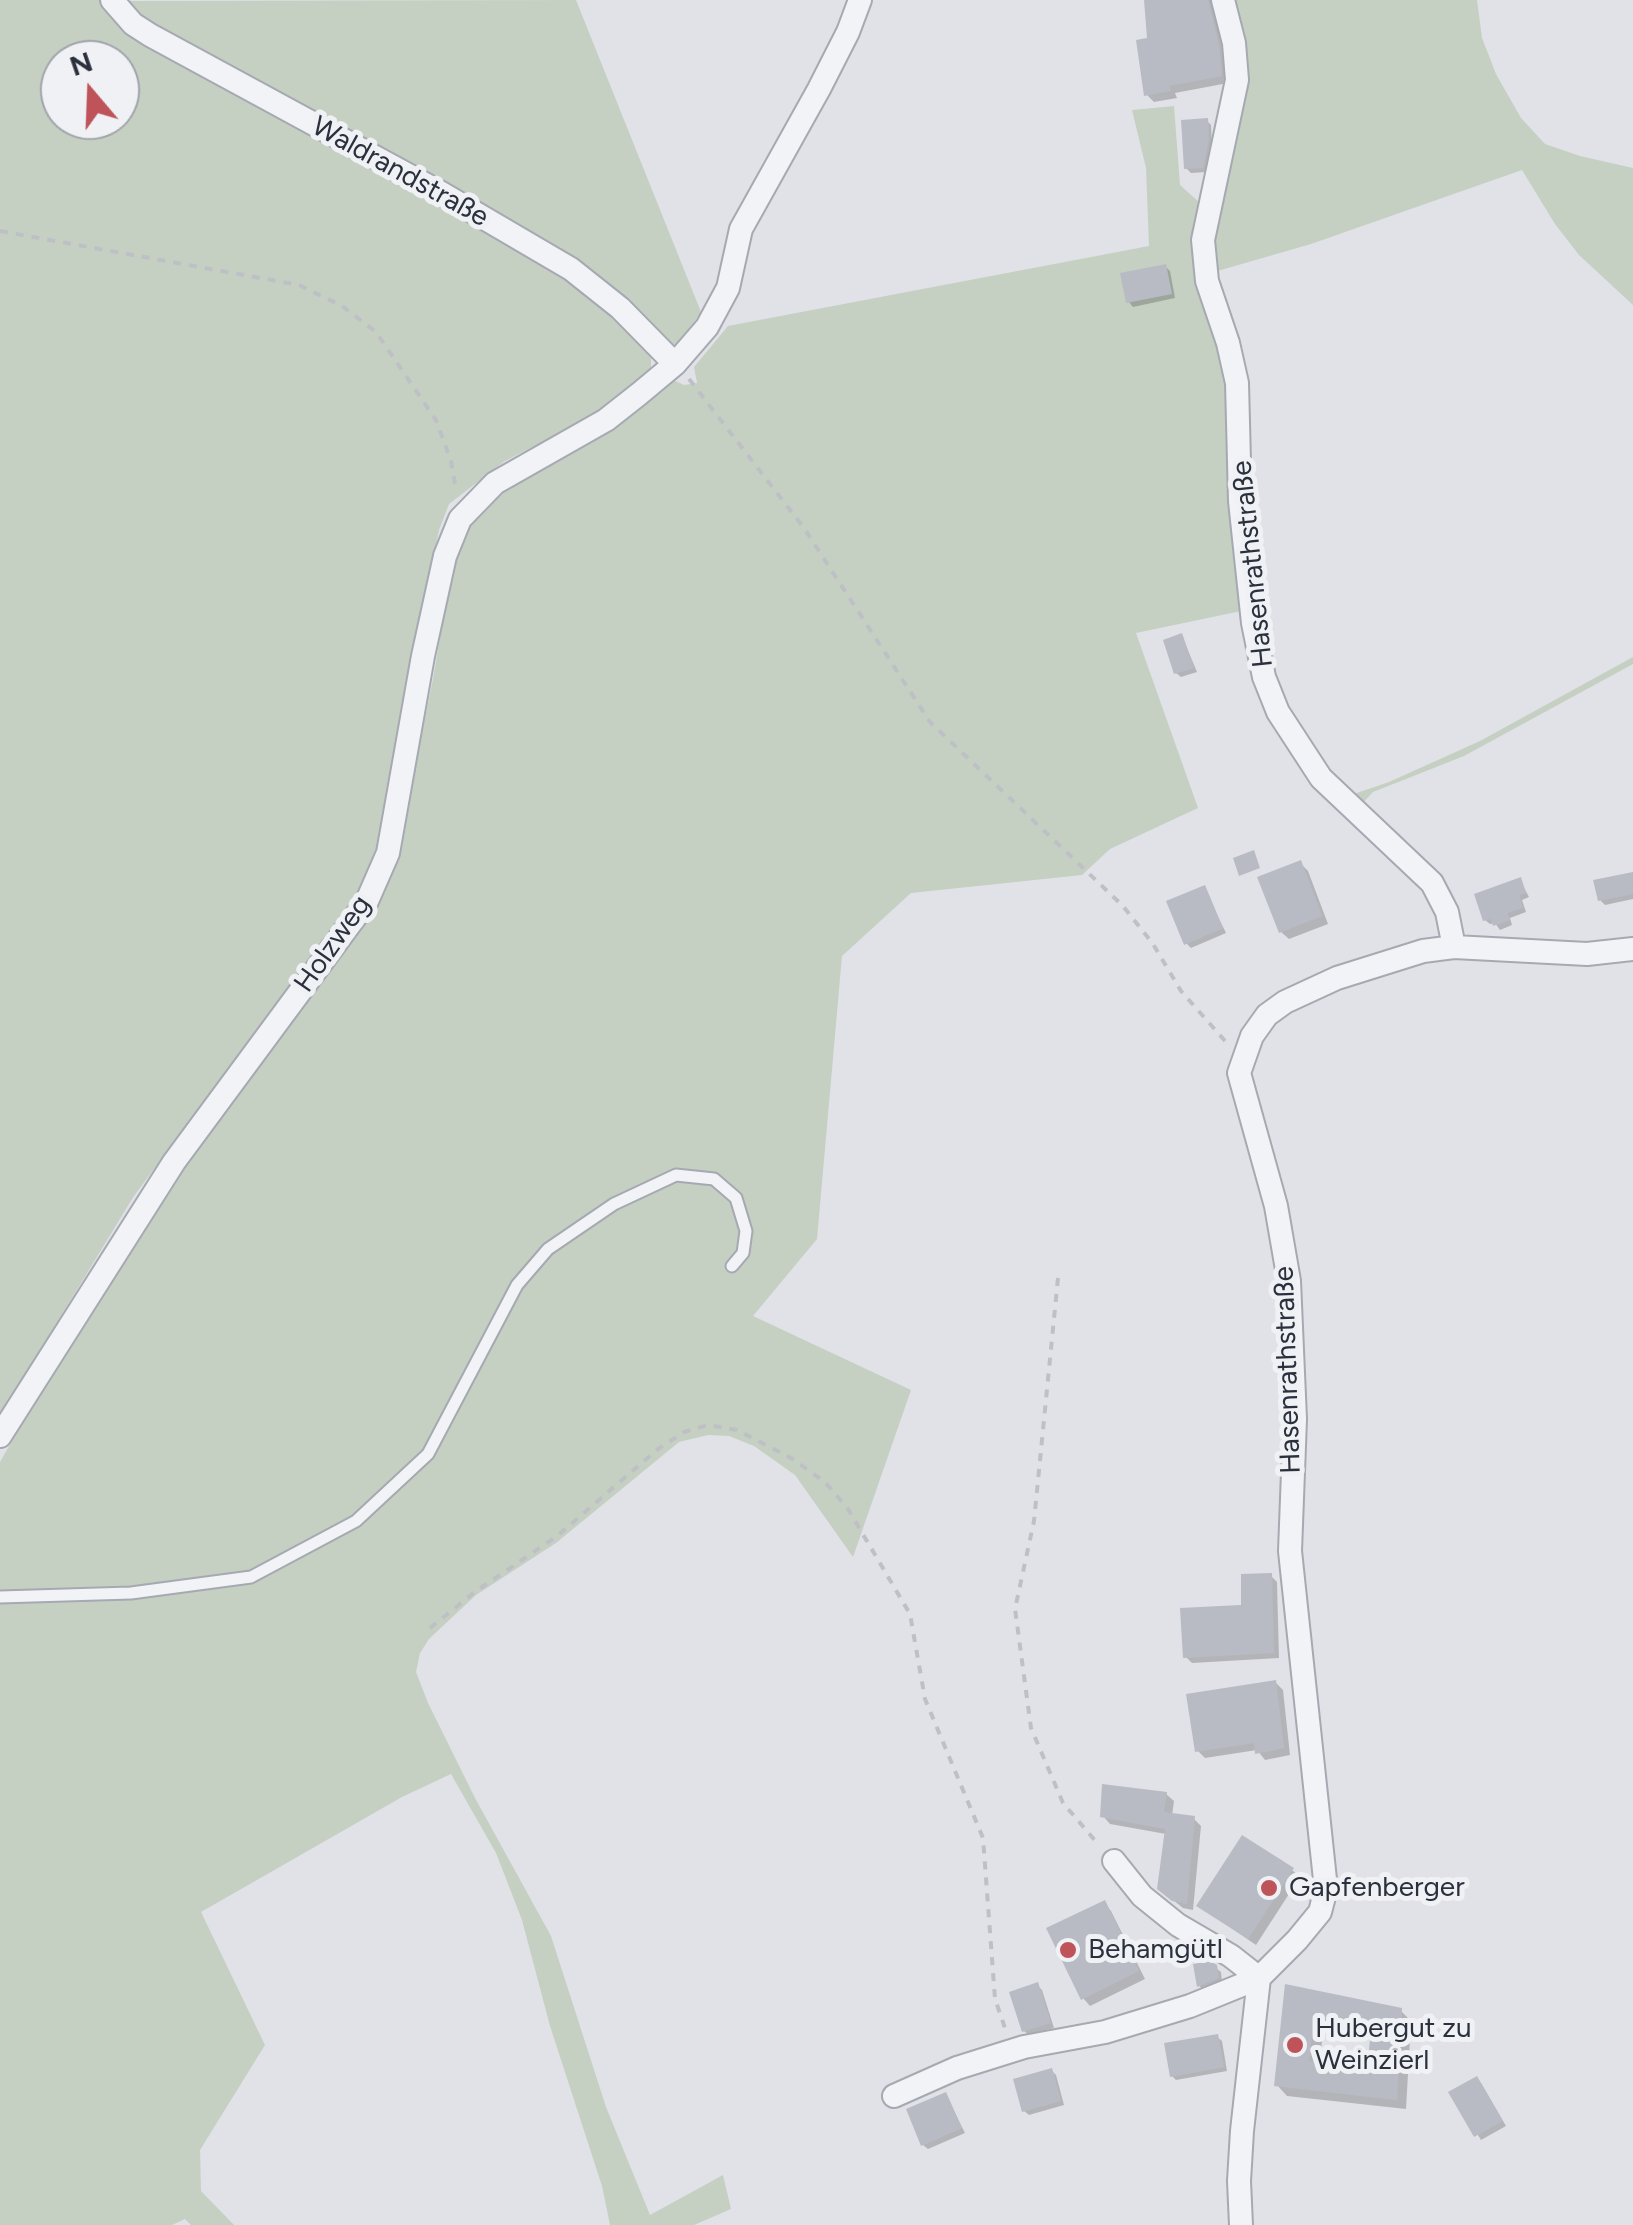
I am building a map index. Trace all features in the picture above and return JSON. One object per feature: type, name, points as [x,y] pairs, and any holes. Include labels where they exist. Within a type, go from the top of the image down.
[{"type":"street","name":"Waldrandstraße","points":[[112,0],[133,24],[150,35],[444,194],[571,269],[620,308],[675,364]]},
{"type":"street","points":[[675,364],[707,326],[728,288],[740,229],[820,89],[860,0]]},
{"type":"street","name":"Hasenrathstraße","points":[[1223,0],[1234,43],[1237,80],[1203,240],[1207,281],[1237,384],[1240,500],[1253,623],[1264,677],[1278,712],[1321,778],[1432,884],[1447,912],[1454,946]]},
{"type":"street","name":"Holzweg","points":[[0,1436],[174,1162],[367,901],[388,854],[423,656],[445,556],[460,520],[494,483],[606,420],[675,364]]},
{"type":"street","points":[[1239,1072],[1252,1036],[1267,1015],[1285,1002],[1337,978],[1454,946],[1587,954],[1633,949]]},
{"type":"street","name":"Hasenrathstraße","points":[[894,2096],[957,2068],[1024,2047],[1105,2032],[1190,2006],[1259,1978],[1320,1912],[1326,1889],[1290,1551],[1295,1419],[1290,1281],[1276,1206],[1239,1072]]},
{"type":"street","points":[[1114,1862],[1154,1906],[1259,1978],[1242,2131],[1240,2225]]},
{"type":"lane","points":[[0,1597],[131,1594],[251,1577],[356,1522],[428,1454],[517,1285],[548,1249],[614,1204],[660,1182],[676,1175],[714,1179],[736,1198],[746,1231],[743,1253],[732,1266]]},
{"type":"path","points":[[0,232],[299,285],[342,306],[376,332],[436,420],[451,461],[460,520]]},
{"type":"path","points":[[675,364],[804,528],[930,722],[1123,906],[1181,991],[1222,1034],[1239,1072]]},
{"type":"path","points":[[1058,1278],[1034,1521],[1015,1608],[1031,1728],[1063,1804],[1114,1862]]},
{"type":"path","points":[[430,1628],[476,1590],[556,1537],[658,1449],[684,1432],[708,1425],[737,1430],[791,1458],[825,1482],[848,1509],[910,1614],[925,1699],[983,1838],[995,1999],[1006,2032],[1024,2047]]},
{"type":"green space","points":[[0,0],[100,0],[125,29],[145,42],[566,277],[628,329],[651,357],[651,373],[604,410],[505,461],[449,504],[439,530],[419,632],[381,854],[359,893],[134,1196],[0,1416]]},
{"type":"green space","points":[[576,0],[701,312],[680,343],[668,346],[390,157],[159,29],[120,1]]},
{"type":"green space","points":[[1233,0],[1477,0],[1482,38],[1496,74],[1521,118],[1545,144],[1633,168],[1633,305],[1579,255],[1522,170],[1311,244],[1214,272],[1239,346],[1246,610],[1136,633],[1198,808],[1110,849],[1082,875],[911,893],[842,956],[817,1239],[753,1316],[911,1390],[853,1557],[795,1475],[754,1446],[729,1436],[708,1435],[679,1442],[556,1543],[476,1595],[429,1639],[420,1653],[416,1672],[428,1703],[551,1936],[606,2107],[650,2215],[723,2175],[731,2209],[694,2225],[610,2225],[602,2186],[550,2026],[522,1920],[496,1853],[451,1774],[402,1797],[201,1912],[265,2045],[200,2150],[201,2191],[234,2225],[191,2225],[185,2219],[172,2225],[0,2225],[0,1462],[69,1341],[183,1165],[394,868],[451,572],[467,525],[489,501],[556,453],[671,379],[684,385],[697,383],[694,367],[728,326],[1149,246],[1146,168],[1132,110],[1174,106],[1180,185],[1200,203],[1216,198]]},
{"type":"green space","points":[[1633,657],[1633,664],[1464,756],[1373,792],[1360,806],[1348,796],[1480,741]]},
{"type":"building","points":[[1144,0],[1208,0],[1222,76],[1169,86],[1171,91],[1144,96],[1136,40],[1147,38]]},
{"type":"building","points":[[1208,118],[1209,140],[1203,168],[1184,169],[1181,120]]},
{"type":"building","points":[[1166,264],[1172,294],[1126,303],[1120,273]]},
{"type":"building","points":[[1182,633],[1194,668],[1174,674],[1163,640]]},
{"type":"building","points":[[1254,850],[1260,868],[1239,876],[1233,858]]},
{"type":"building","points":[[1301,860],[1322,916],[1279,933],[1257,877]]},
{"type":"building","points":[[1633,872],[1633,894],[1598,901],[1593,880]]},
{"type":"building","points":[[1521,877],[1526,893],[1519,895],[1523,908],[1507,913],[1510,920],[1493,926],[1491,919],[1483,921],[1474,894]]},
{"type":"building","points":[[1205,885],[1223,928],[1184,945],[1166,901]]},
{"type":"building","points":[[1272,1573],[1274,1653],[1183,1658],[1180,1608],[1241,1605],[1241,1574]]},
{"type":"building","points":[[1276,1680],[1284,1748],[1255,1754],[1254,1743],[1195,1752],[1186,1694]]},
{"type":"building","points":[[1102,1784],[1167,1792],[1164,1812],[1195,1816],[1187,1904],[1172,1901],[1157,1889],[1165,1829],[1100,1817]]},
{"type":"building","name":"Gapfenberger","points":[[1242,1835],[1294,1868],[1248,1939],[1196,1906]]},
{"type":"building","name":"Behamgütl","points":[[1105,1900],[1139,1971],[1081,2000],[1046,1928]]},
{"type":"building","points":[[1210,1961],[1217,1965],[1219,1978],[1197,1987],[1193,1964]]},
{"type":"building","points":[[1038,1982],[1051,2023],[1022,2032],[1009,1992]]},
{"type":"building","name":"Hubergut zu Weinzierl","points":[[1285,1984],[1402,2008],[1397,2100],[1274,2086]],"holes":[[[1314,2018],[1371,2029],[1367,2069],[1309,2061]]]},
{"type":"building","points":[[1218,2034],[1224,2067],[1170,2077],[1164,2043]]},
{"type":"building","points":[[1052,2068],[1061,2101],[1022,2112],[1013,2079]]},
{"type":"building","points":[[1477,2076],[1503,2121],[1474,2137],[1448,2092]]},
{"type":"building","points":[[946,2092],[962,2128],[921,2146],[906,2109]]},
{"type":"place","name":"Gapfenberger","points":[[1269,1888]]},
{"type":"place","name":"Behamgütl","points":[[1068,1950]]},
{"type":"place","name":"Hubergut zu Weinzierl","points":[[1295,2045]]}]
